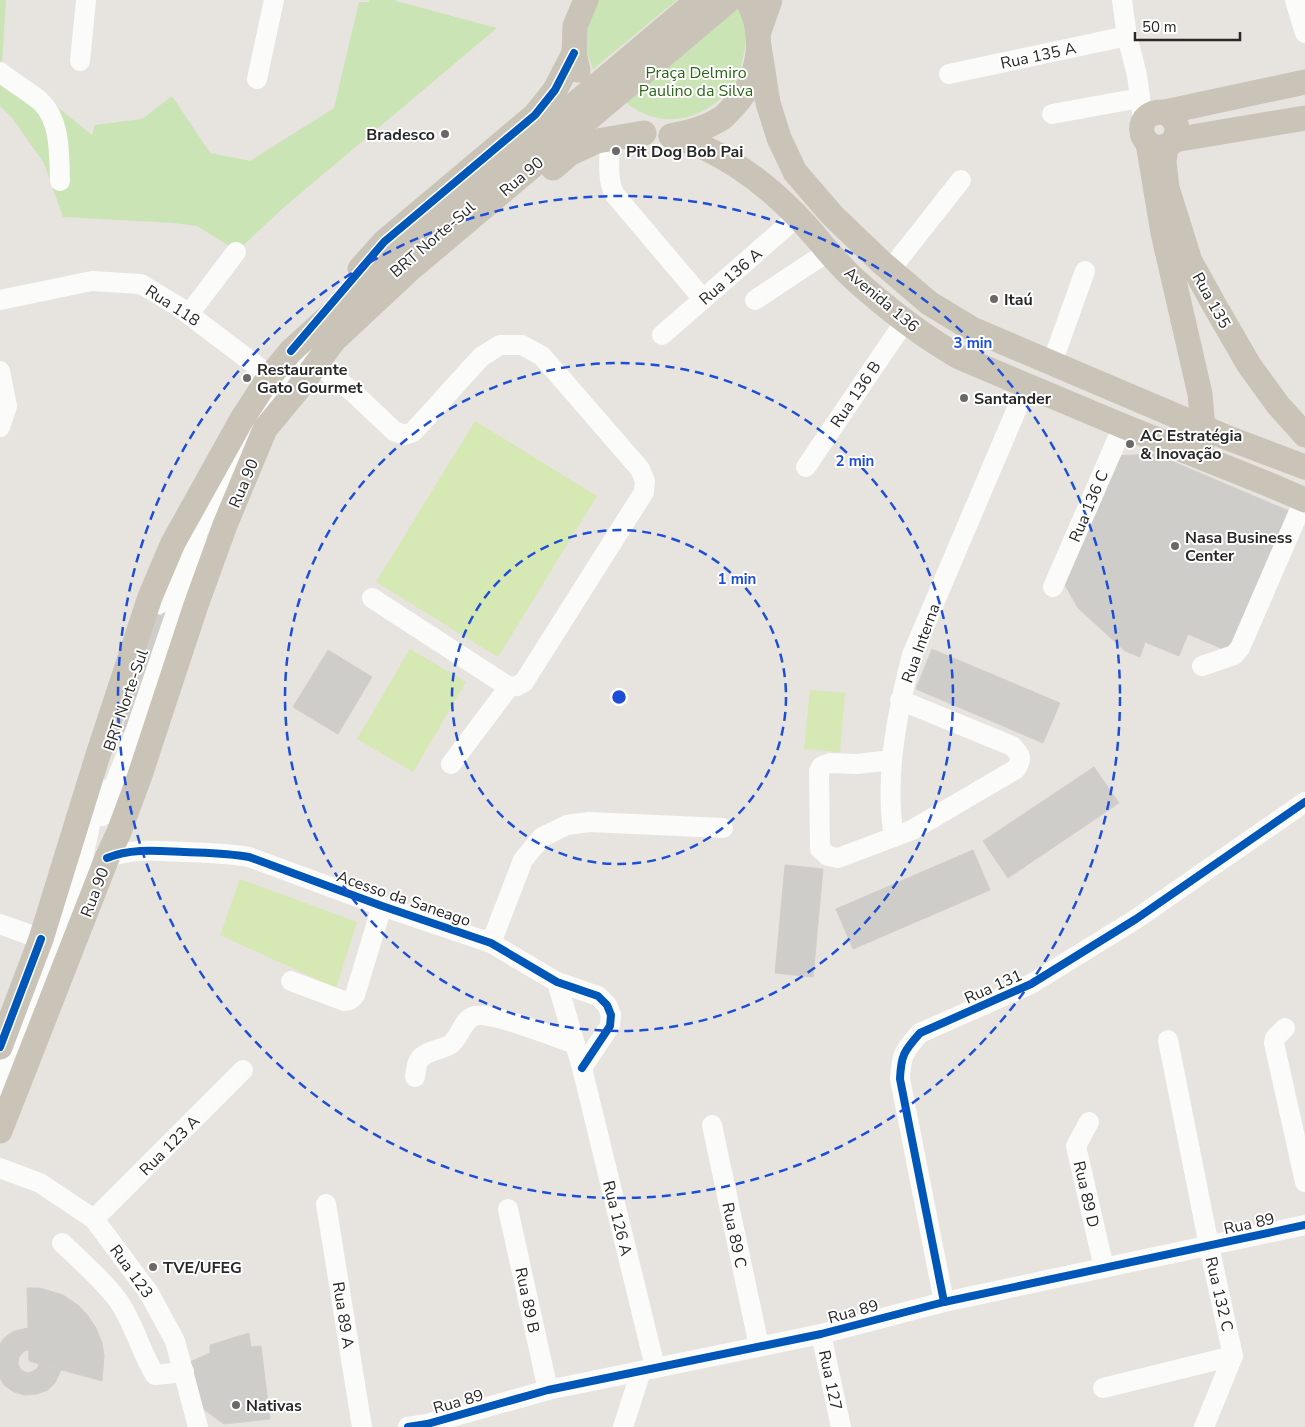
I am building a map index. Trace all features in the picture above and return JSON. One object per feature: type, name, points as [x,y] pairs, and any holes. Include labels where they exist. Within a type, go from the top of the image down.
[{"type":"main road","points":[[571,0],[575,26],[576,62],[592,98],[612,129]]},
{"type":"main road","points":[[575,26],[586,0]]},
{"type":"main road","name":"Rua 90","points":[[0,1047],[41,939],[97,758],[150,597],[174,543],[242,419],[270,376],[291,350],[398,253],[698,0]]},
{"type":"main road","name":"Rua 90","points":[[0,1131],[107,858],[119,832],[142,769],[196,605],[225,525],[265,429],[298,389],[334,340],[408,271],[729,0]]},
{"type":"main road","points":[[298,389],[390,303],[570,154],[597,141],[612,129],[671,136],[698,131],[722,118],[742,98],[754,73],[759,40],[756,3]]},
{"type":"main road","name":"Avenida 136","points":[[759,40],[768,103],[779,138],[795,172],[832,215],[890,270],[929,302],[972,329],[1164,411],[1305,467]]},
{"type":"main road","points":[[291,350],[384,242],[535,114],[576,62]]},
{"type":"main road","points":[[1156,125],[1305,82]]},
{"type":"main road","points":[[1156,125],[1305,118]]},
{"type":"main road","name":"Rua 135","points":[[1156,125],[1163,233],[1200,394],[1203,427]]},
{"type":"main road","name":"Rua 135","points":[[1156,125],[1164,162],[1167,188],[1190,261],[1250,365],[1278,405],[1305,435]]},
{"type":"main road","name":"Avenida 136","points":[[671,136],[702,146],[760,182],[798,217],[851,276],[905,321],[935,343],[959,357],[1027,384],[1122,426],[1270,485],[1305,496]]},
{"type":"main road","points":[[1164,411],[1175,403],[1195,374]]},
{"type":"main road","points":[[1202,457],[1203,427]]},
{"type":"street","points":[[80,61],[86,0]]},
{"type":"street","points":[[258,78],[274,0]]},
{"type":"street","name":"BRT Norte-Sul","points":[[0,1089],[77,887],[104,760],[161,599],[203,523],[254,423],[277,387],[326,334],[398,267],[713,0]]},
{"type":"street","name":"Rua 135","points":[[1122,0],[1127,36],[1137,75],[1156,125]]},
{"type":"street","points":[[1295,0],[1305,33]]},
{"type":"street","name":"Rua 135 A","points":[[949,74],[1127,36]]},
{"type":"street","points":[[0,72],[41,102],[51,114],[57,140],[60,181]]},
{"type":"street","points":[[1052,114],[1156,125]]},
{"type":"street","points":[[612,129],[611,189],[703,299]]},
{"type":"street","points":[[890,270],[962,180]]},
{"type":"street","name":"Rua 136 A","points":[[662,335],[798,217]]},
{"type":"street","points":[[755,300],[829,251]]},
{"type":"street","points":[[189,314],[236,252]]},
{"type":"street","points":[[1052,363],[1085,271]]},
{"type":"street","name":"Rua 118","points":[[0,300],[92,281],[141,284],[189,314],[270,376]]},
{"type":"street","name":"Rua 136 B","points":[[806,467],[905,321]]},
{"type":"street","points":[[322,368],[354,393],[394,431],[404,435],[413,432],[481,357],[500,345],[522,345],[542,356],[640,469],[645,480],[644,492],[524,682],[517,686],[509,687],[372,598]]},
{"type":"street","points":[[0,372],[3,407],[0,427]]},
{"type":"street","name":"Rua Interna","points":[[894,838],[890,815],[892,760],[900,700],[912,655],[1027,384]]},
{"type":"street","name":"Rua 136 C","points":[[1054,587],[1122,426]]},
{"type":"street","points":[[1202,666],[1234,654],[1240,648],[1305,496]]},
{"type":"street","points":[[451,764],[509,687]]},
{"type":"street","points":[[892,760],[857,764],[830,763],[822,766],[819,771],[820,849],[828,856],[838,858],[912,830],[1016,769],[1020,762],[1019,753],[1012,746],[900,700]]},
{"type":"street","name":"Rua 131","points":[[944,1302],[900,1079],[901,1062],[908,1047],[920,1033],[1031,984],[1136,919],[1305,802]]},
{"type":"street","points":[[491,943],[523,860],[542,838],[567,825],[589,822],[722,828]]},
{"type":"street","name":"Acesso da Saneago","points":[[119,832],[122,838],[147,850]]},
{"type":"street","name":"Acesso da Saneago","points":[[107,858],[119,853],[147,850],[231,854],[249,857],[382,906],[491,943],[557,982],[598,996],[607,1005],[611,1016],[610,1026],[582,1068]]},
{"type":"street","points":[[292,981],[344,1001],[350,1000],[355,996],[382,906]]},
{"type":"street","points":[[0,924],[41,939]]},
{"type":"street","points":[[557,982],[582,1068]]},
{"type":"street","points":[[415,1077],[418,1060],[425,1054],[451,1044],[469,1018],[477,1015],[501,1019],[575,1044]]},
{"type":"street","points":[[1285,1028],[1275,1038],[1274,1043],[1305,1182]]},
{"type":"street","name":"Rua 132 C","points":[[1168,1040],[1233,1356]]},
{"type":"street","name":"Rua 126 A","points":[[582,1068],[648,1369]]},
{"type":"street","name":"Rua 123 A","points":[[94,1219],[243,1070]]},
{"type":"street","name":"Rua 89 D","points":[[1089,1122],[1076,1146],[1104,1268]]},
{"type":"street","name":"Rua 89 C","points":[[712,1124],[759,1346]]},
{"type":"street","name":"Rua 123","points":[[0,1168],[40,1183],[94,1219],[149,1293],[175,1341],[198,1427]]},
{"type":"street","name":"Rua 89 A","points":[[326,1204],[362,1427]]},
{"type":"street","name":"Rua 89 B","points":[[508,1209],[548,1390]]},
{"type":"street","name":"Rua 89","points":[[421,1426],[548,1390],[820,1334],[944,1302],[1305,1225]]},
{"type":"street","points":[[62,1243],[100,1278],[117,1300],[133,1327],[155,1375],[184,1370]]},
{"type":"street","name":"Rua 127","points":[[820,1334],[841,1427]]},
{"type":"street","points":[[1103,1388],[1233,1356]]},
{"type":"street","points":[[1204,1427],[1233,1356]]},
{"type":"street","points":[[623,1427],[648,1369]]},
{"type":"green space","points":[[0,0],[6,0],[2,62],[92,135],[95,125],[142,119],[172,96],[210,153],[250,161],[334,108],[359,2],[396,0],[497,28],[282,209],[237,251],[197,226],[63,217],[44,163],[12,118],[0,106]]},
{"type":"green space","name":"Praça Delmiro Paulino da Silva","points":[[596,0],[677,0],[593,69],[586,50],[585,23]]},
{"type":"green space","name":"Praça Delmiro Paulino da Silva","points":[[740,7],[746,30],[741,67],[733,85],[714,104],[692,116],[666,119],[639,111],[625,102]]},
{"type":"green space","points":[[475,421],[597,496],[498,657],[376,582]]},
{"type":"green space","points":[[410,649],[466,682],[413,772],[357,739]]},
{"type":"green space","points":[[810,690],[845,693],[840,752],[804,749]]},
{"type":"green space","points":[[240,879],[357,922],[336,988],[220,935]]},
{"type":"building","name":"Nasa Business Center","points":[[1155,454],[1289,511],[1230,652],[1188,634],[1179,656],[1145,642],[1140,657],[1125,651],[1078,608],[1062,580],[1114,456]]},
{"type":"building","points":[[163,612],[170,615],[129,733],[122,731],[127,716],[121,714],[156,614],[162,616]]},
{"type":"building","points":[[932,649],[1060,703],[1043,743],[916,689]]},
{"type":"building","points":[[328,650],[372,677],[338,734],[293,707]]},
{"type":"building","points":[[1094,767],[1119,803],[1008,878],[983,841]]},
{"type":"building","points":[[973,850],[990,890],[853,949],[836,909]]},
{"type":"building","points":[[785,865],[823,869],[813,977],[775,973]]},
{"type":"building","points":[[27,1288],[40,1288],[63,1295],[79,1306],[88,1316],[96,1328],[102,1343],[104,1356],[102,1381],[29,1361]]},
{"type":"building","points":[[28,1328],[29,1350],[24,1351],[19,1357],[18,1364],[21,1370],[27,1373],[31,1372],[37,1369],[39,1364],[61,1370],[55,1383],[48,1390],[37,1394],[25,1395],[14,1392],[4,1385],[0,1378],[0,1344],[4,1338],[14,1331]]},
{"type":"building","points":[[249,1333],[251,1347],[261,1346],[270,1419],[224,1424],[195,1403],[190,1362],[210,1353],[210,1345]]},
{"type":"cycle path","points":[[291,351],[384,242],[535,115],[555,90],[574,53]]},
{"type":"cycle path","points":[[944,1302],[900,1079],[901,1064],[910,1044],[920,1033],[1031,984],[1136,919],[1305,802]]},
{"type":"cycle path","points":[[107,858],[145,851],[217,853],[249,857],[382,906],[491,943],[557,982],[598,996],[607,1005],[611,1015],[610,1026],[582,1068]]},
{"type":"cycle path","points":[[0,1047],[41,939]]},
{"type":"cycle path","points":[[408,1427],[427,1424],[548,1390],[821,1334],[944,1302],[1305,1225]]},
{"type":"place","name":"Bradesco","points":[[445,134]]},
{"type":"place","name":"Pit Dog Bob Pai","points":[[616,151]]},
{"type":"place","name":"Itaú","points":[[994,299]]},
{"type":"place","name":"Restaurante Gato Gourmet","points":[[247,378]]},
{"type":"place","name":"Santander","points":[[964,398]]},
{"type":"place","name":"AC Estratégia & Inovação","points":[[1130,444]]},
{"type":"place","name":"Nasa Business Center","points":[[1175,546]]},
{"type":"place","name":"TVE/UFEG","points":[[153,1267]]},
{"type":"place","name":"Nativas","points":[[236,1405]]}]
